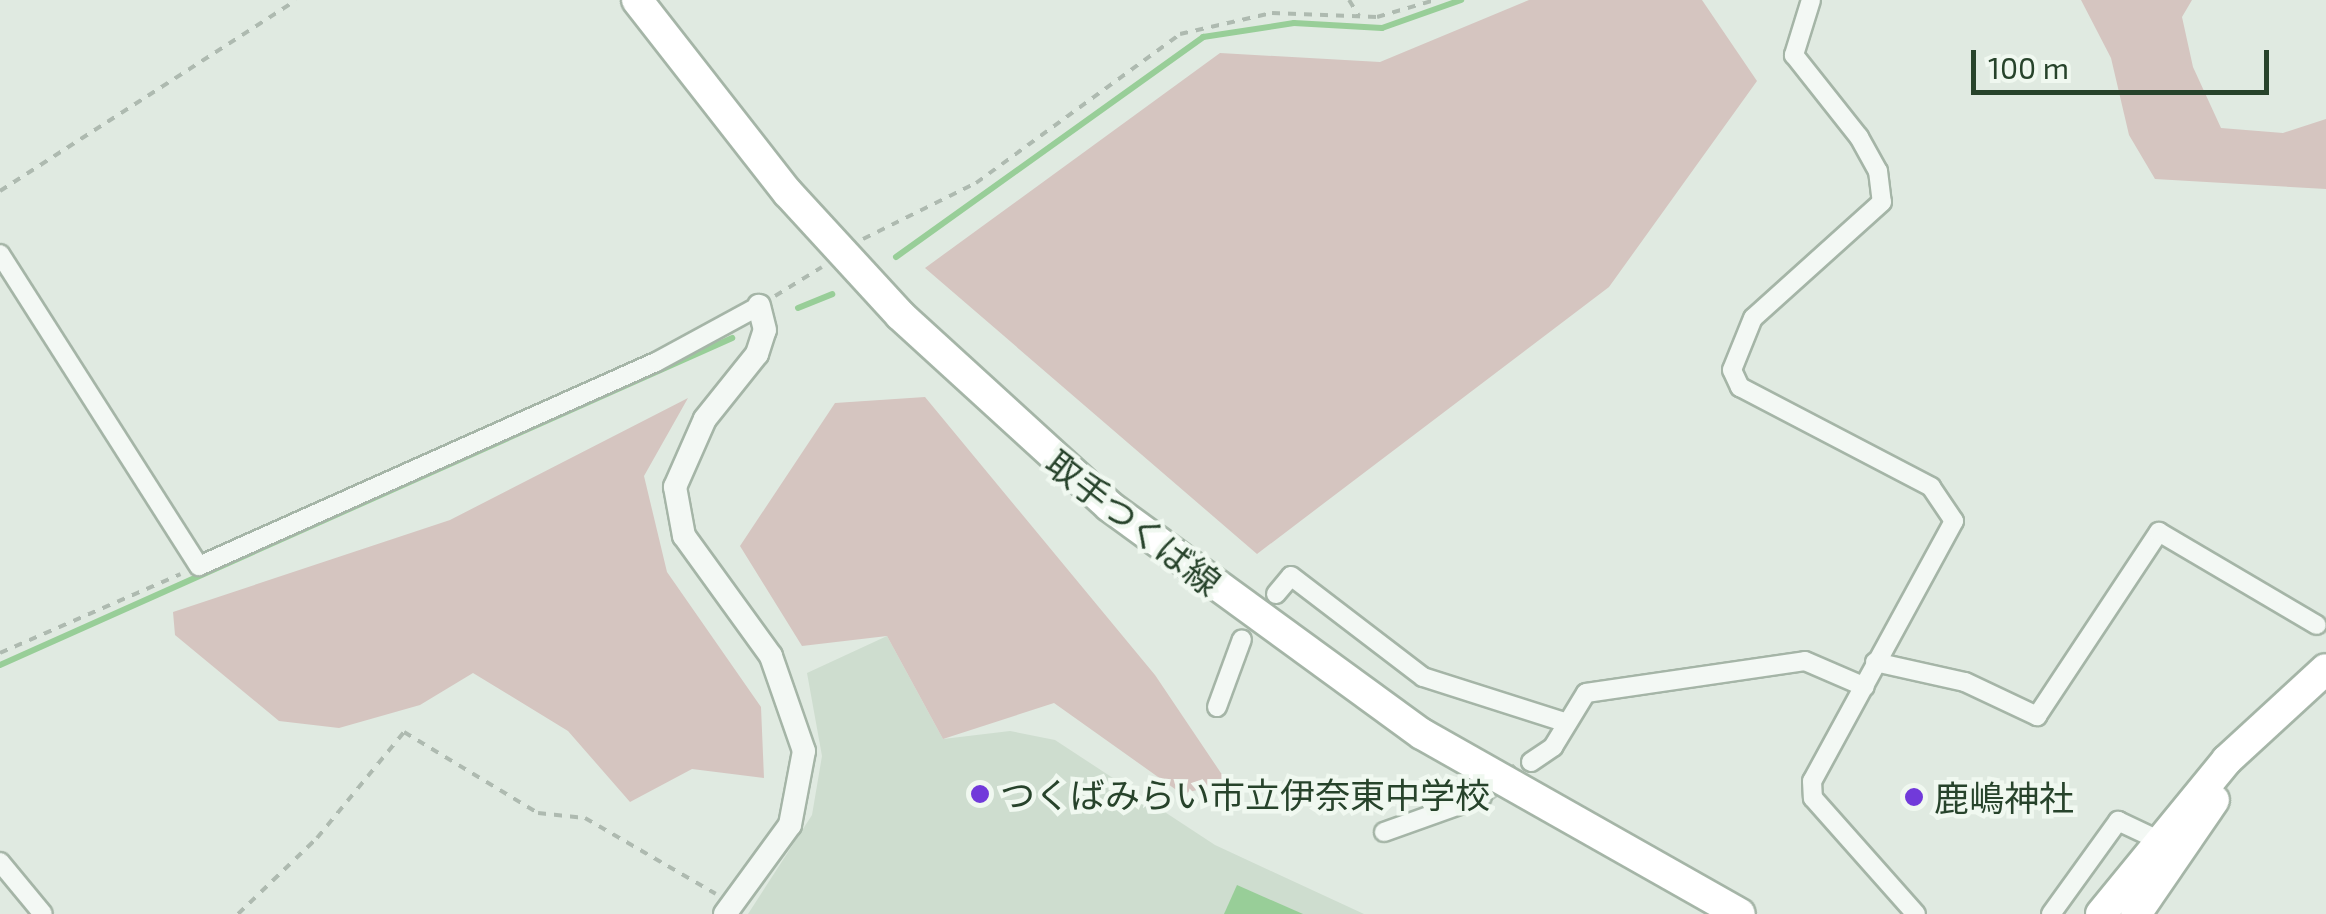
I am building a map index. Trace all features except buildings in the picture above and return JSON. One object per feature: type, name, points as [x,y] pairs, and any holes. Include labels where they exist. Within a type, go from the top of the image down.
[{"type":"main road","name":"取手つくば線","points":[[637,0],[842,252],[995,409],[1310,660],[1740,914]]},
{"type":"main road","points":[[2102,914],[2326,672]]},
{"type":"main road","points":[[2136,914],[2167,844]]},
{"type":"street","points":[[1812,0],[1794,55],[1859,137],[1878,170],[1882,202],[1753,318],[1732,370],[1740,388],[1945,498],[1950,541],[1875,662],[1812,780],[1813,798],[1916,914]]},
{"type":"street","points":[[0,254],[199,566],[656,362],[759,306],[766,330],[757,354],[705,419],[676,487],[684,536],[779,671],[804,750],[790,824],[729,909]]},
{"type":"street","points":[[1875,662],[1964,682],[2037,716],[2159,532],[2317,626]]},
{"type":"street","points":[[1276,594],[1291,576],[1423,677],[1566,724]]},
{"type":"street","points":[[1217,707],[1242,639]]},
{"type":"street","points":[[1531,762],[1566,724],[1586,693],[1748,665],[1806,661],[1865,687]]},
{"type":"street","points":[[1384,832],[1482,797]]},
{"type":"street","points":[[2051,914],[2118,821],[2167,844]]},
{"type":"street","points":[[0,862],[43,914]]},
{"type":"path","points":[[0,190],[296,0]]},
{"type":"path","points":[[1348,0],[1359,16]]},
{"type":"path","points":[[759,306],[842,252],[976,183],[1180,34],[1272,14],[1359,16],[1435,0]]},
{"type":"path","points":[[0,653],[199,566]]},
{"type":"path","points":[[238,914],[317,838],[404,732],[538,812],[585,818],[729,909]]},
{"type":"shaded area","points":[[1529,0],[1702,0],[1757,81],[1609,287],[1257,554],[925,268],[1220,53],[1380,62]]},
{"type":"shaded area","points":[[2081,0],[2192,0],[2182,17],[2193,67],[2221,128],[2283,133],[2326,119],[2326,189],[2155,179],[2129,135],[2111,58]]},
{"type":"shaded area","points":[[925,397],[1155,675],[1227,782],[1182,794],[1054,703],[943,739],[887,636],[802,646],[740,546],[835,403]]},
{"type":"shaded area","points":[[688,398],[644,476],[667,572],[761,707],[764,778],[692,769],[630,802],[568,731],[473,673],[420,705],[339,728],[279,721],[175,635],[173,612],[450,520]]},
{"type":"shaded area","name":"つくばみらい市立伊奈東中学校","points":[[887,636],[943,739],[1010,731],[1055,740],[1215,845],[1364,914],[748,914],[812,815],[822,756],[807,673]]},
{"type":"shaded area","points":[[1237,885],[1303,914],[1224,914]]},
{"type":"waterway","points":[[896,257],[1203,37],[1294,23],[1382,28],[1461,0]]},
{"type":"waterway","points":[[798,308],[832,294]]},
{"type":"waterway","points":[[0,665],[732,338]]},
{"type":"tunnel","points":[[1482,797],[1531,762]]},
{"type":"place","name":"つくばみらい市立伊奈東中学校","points":[[980,794]]},
{"type":"place","name":"鹿嶋神社","points":[[1914,797]]}]
